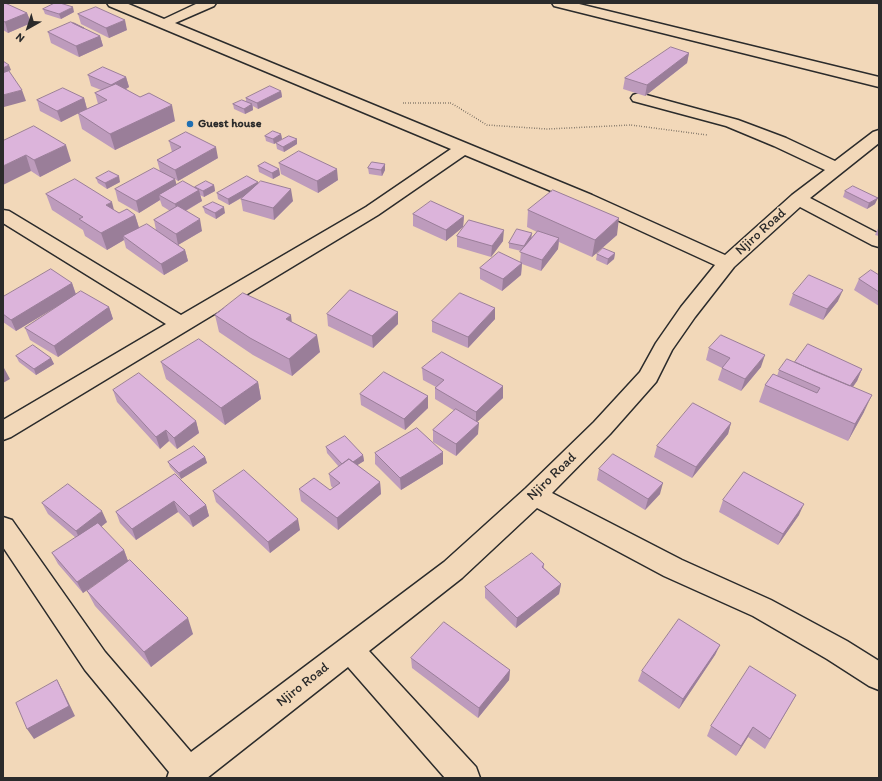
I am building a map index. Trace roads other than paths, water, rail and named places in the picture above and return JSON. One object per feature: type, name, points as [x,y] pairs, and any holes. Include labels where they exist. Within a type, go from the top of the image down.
[{"type":"street","points":[[114,3],[586,199],[727,263]]},
{"type":"street","points":[[163,24],[209,3]]},
{"type":"street","points":[[560,3],[879,82]]},
{"type":"street","points":[[640,98],[732,123],[780,142],[835,168]]},
{"type":"street","name":"Njiro Road","points":[[186,775],[453,570],[535,495],[602,428],[648,377],[664,348],[688,312],[727,263],[798,199],[879,134]]},
{"type":"street","points":[[3,431],[372,211],[463,148]]},
{"type":"street","points":[[798,199],[879,241]]},
{"type":"street","points":[[3,215],[182,325]]},
{"type":"street","points":[[535,495],[673,568],[762,608],[837,650],[879,678]]},
{"type":"street","points":[[3,527],[95,661],[186,775]]},
{"type":"street","points":[[350,649],[465,778]]},
{"type":"place","name":"Guest house","points":[[190,124]]}]
